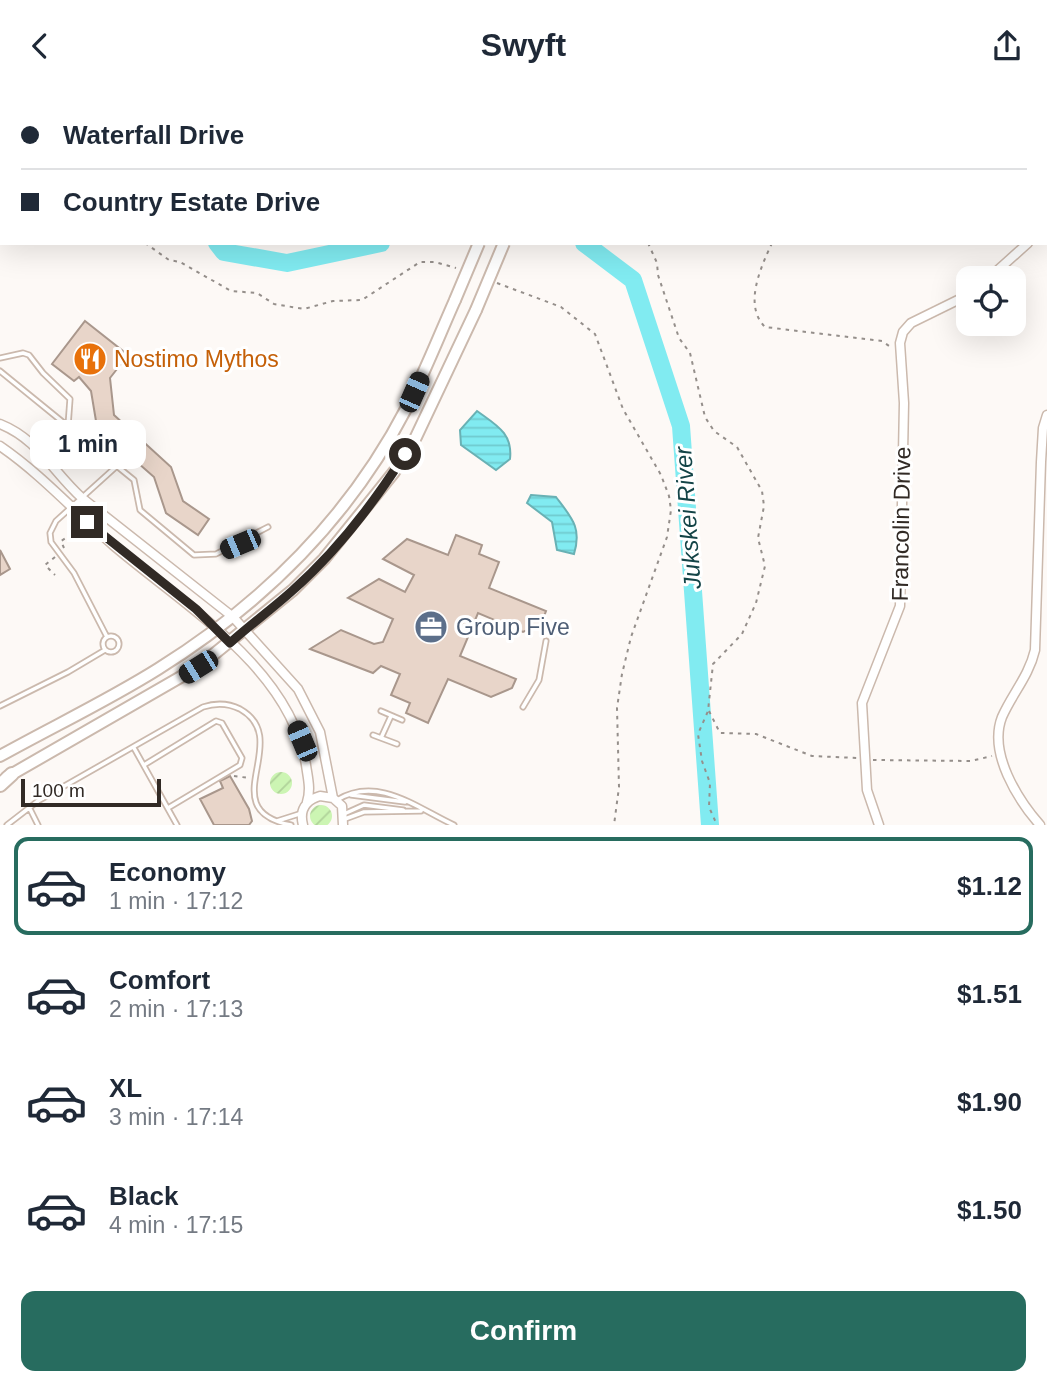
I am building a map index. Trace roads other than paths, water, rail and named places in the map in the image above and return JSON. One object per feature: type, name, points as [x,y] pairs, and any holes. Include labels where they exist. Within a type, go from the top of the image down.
[{"type":"main road","points":[[0,757],[158,669],[233,617],[290,568],[354,490],[406,408],[478,245]]},
{"type":"main road","points":[[4,780],[166,686],[230,643],[293,590],[324,559],[394,472],[416,437],[476,310],[503,245]]},
{"type":"street","points":[[1002,266],[1026,245]]},
{"type":"street","name":"Francolin Drive","points":[[879,825],[869,802],[862,703],[900,606],[904,403],[900,354],[903,332],[908,325],[956,301]]},
{"type":"street","points":[[1040,825],[1018,796],[1002,754],[999,733],[1002,717],[1028,672],[1035,650],[1041,461],[1043,428],[1047,415]]},
{"type":"street","points":[[0,424],[26,437],[82,498],[246,629],[298,689],[312,714],[320,732],[335,799],[344,820]]},
{"type":"street","points":[[0,446],[25,464],[87,522],[216,628],[261,675],[293,720],[305,757],[310,786],[303,825]]},
{"type":"street","points":[[305,806],[320,796],[335,799]]},
{"type":"lane","points":[[0,358],[23,353],[32,357],[43,373],[70,399],[71,414],[68,426]]},
{"type":"lane","points":[[0,371],[118,465],[135,483],[140,510],[194,555],[216,554],[268,527]]},
{"type":"lane","points":[[107,637],[74,573],[51,542],[51,530],[71,507],[118,465]]},
{"type":"lane","points":[[0,706],[105,650],[114,652],[119,645],[116,638],[107,637]]},
{"type":"lane","points":[[105,650],[103,644],[107,637]]},
{"type":"lane","points":[[523,707],[539,680],[546,641]]},
{"type":"lane","points":[[7,825],[29,807],[203,707],[229,705],[247,715],[261,734],[261,751],[253,779],[256,805],[275,821],[291,825]]},
{"type":"lane","points":[[381,711],[402,720]]},
{"type":"lane","points":[[381,738],[391,716]]},
{"type":"lane","points":[[144,765],[219,721],[242,758],[240,765],[168,808]]},
{"type":"lane","points":[[373,735],[397,744]]},
{"type":"lane","points":[[133,747],[177,825]]},
{"type":"lane","points":[[335,799],[345,795],[382,791],[454,825]]},
{"type":"lane","points":[[344,820],[364,805],[423,811]]},
{"type":"lane","points":[[275,821],[296,816],[305,806]]},
{"type":"lane","points":[[29,807],[38,825]]},
{"type":"water","points":[[477,411],[502,431],[509,442],[510,459],[496,470],[461,445],[460,430]]},
{"type":"water","points":[[531,495],[556,497],[567,511],[576,530],[574,554],[557,550],[552,522],[527,503]]},
{"type":"waterway","name":"Jukskei River","points":[[219,245],[224,252],[287,263],[372,245]]},
{"type":"waterway","name":"Jukskei River","points":[[587,245],[633,280],[681,426],[710,825]]},
{"type":"place","name":"Nostimo Mythos","points":[[90,359]]},
{"type":"place","name":"Group Five","points":[[431,627]]}]
